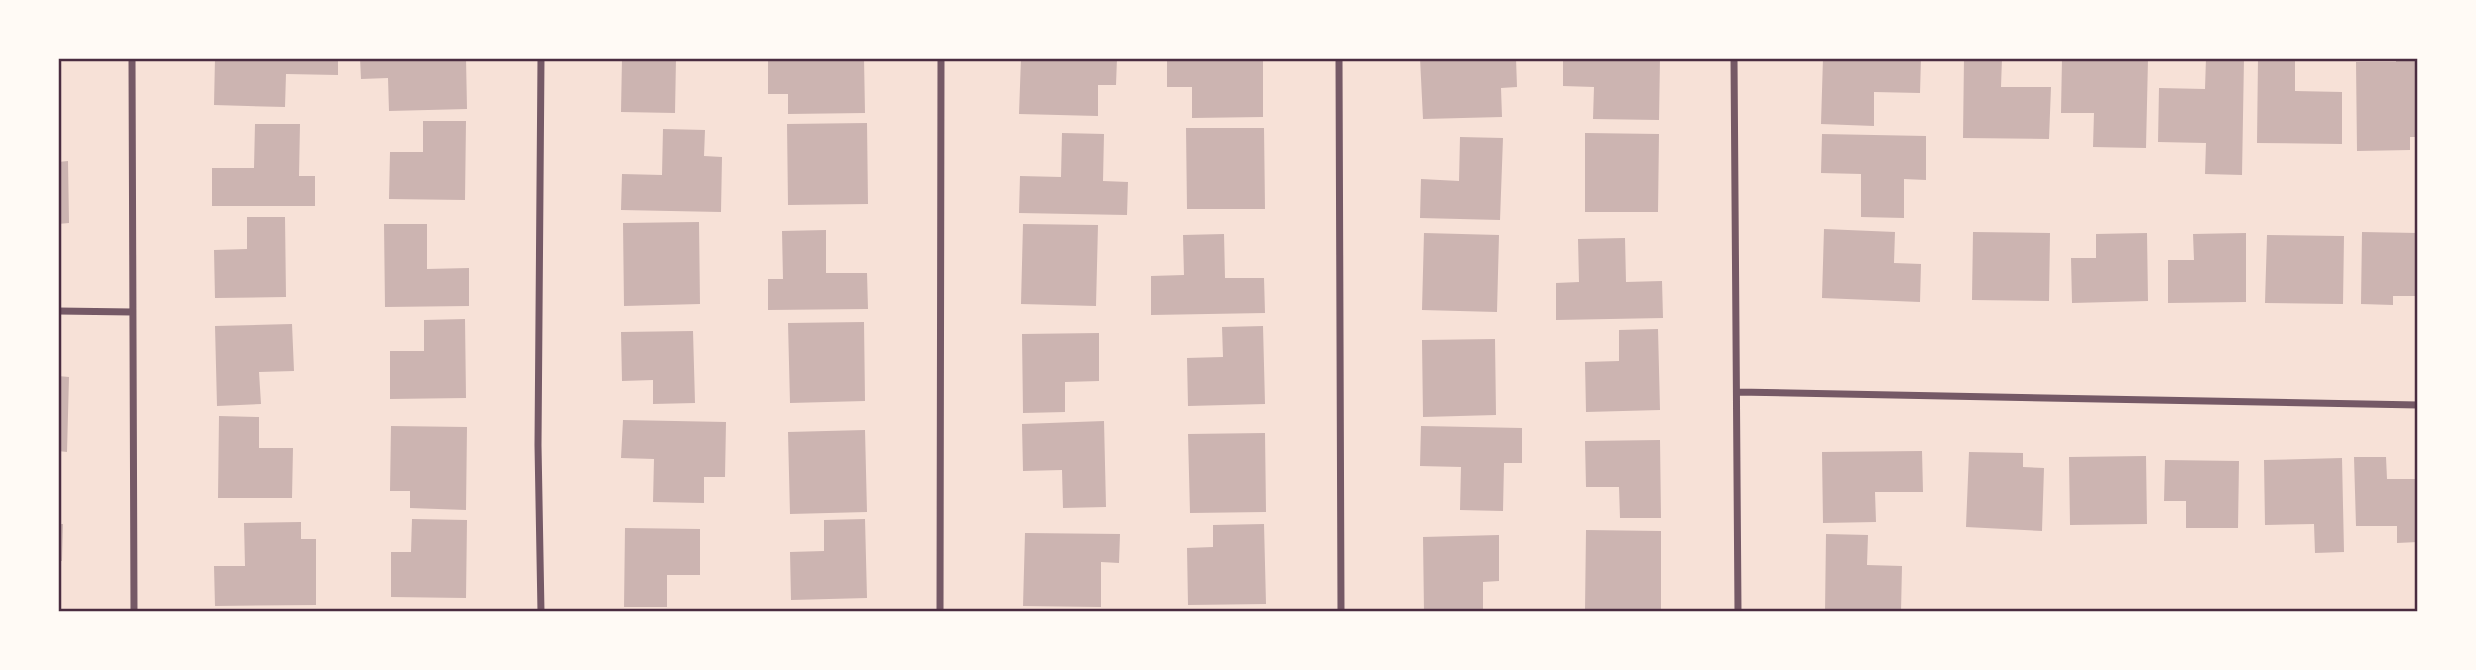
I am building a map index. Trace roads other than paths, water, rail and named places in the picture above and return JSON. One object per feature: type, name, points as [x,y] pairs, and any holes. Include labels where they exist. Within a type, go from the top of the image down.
[{"type":"street","points":[[132,58],[134,612]]},
{"type":"street","points":[[541,58],[538,445],[541,612]]},
{"type":"street","points":[[940,612],[941,58]]},
{"type":"street","points":[[1339,58],[1341,612]]},
{"type":"street","points":[[1734,58],[1738,612]]},
{"type":"street","points":[[58,311],[132,312]]},
{"type":"street","points":[[1737,392],[2418,405]]}]
